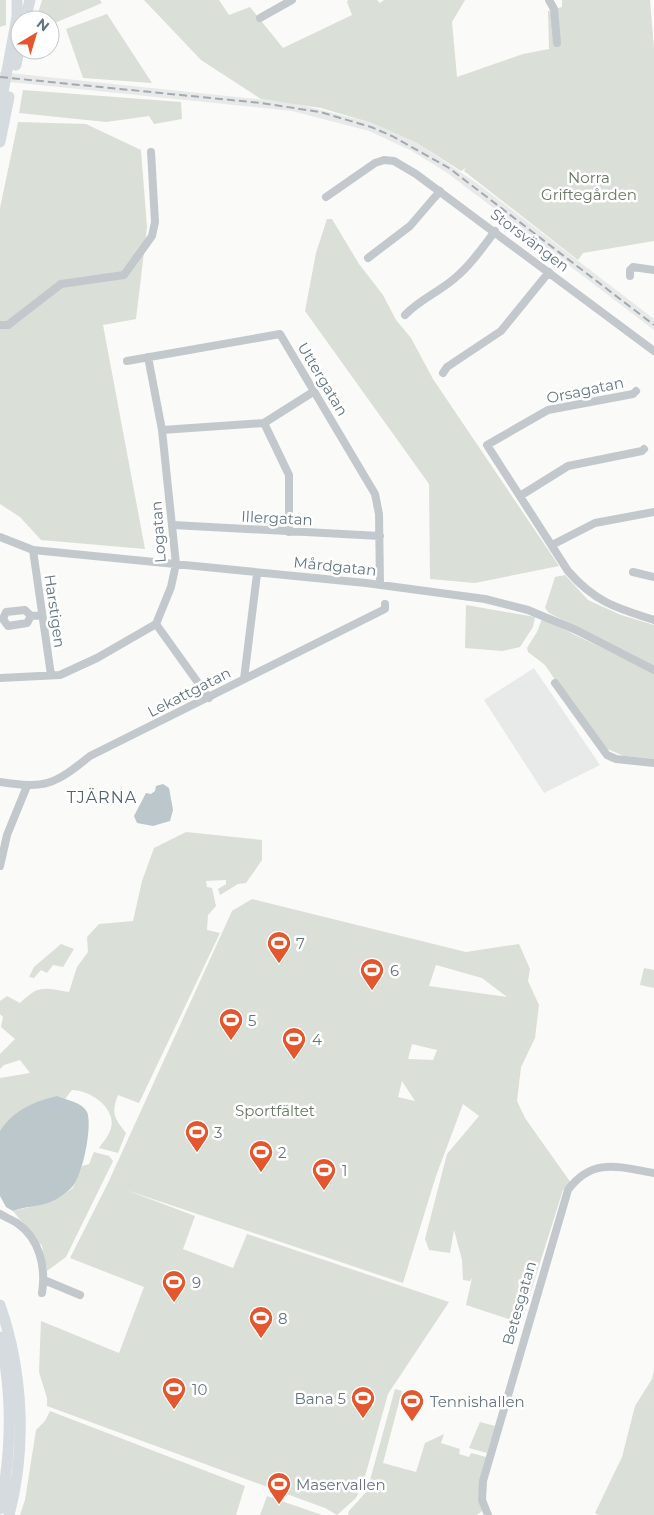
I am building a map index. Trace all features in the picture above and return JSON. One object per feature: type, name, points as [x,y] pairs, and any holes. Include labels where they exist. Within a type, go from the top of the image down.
[{"type":"highway","points":[[0,108],[17,18],[17,0]]},
{"type":"highway","points":[[0,142],[17,60]]},
{"type":"highway","points":[[0,1305],[6,1323],[12,1355],[20,1428],[19,1464],[9,1515]]},
{"type":"highway","points":[[0,1337],[9,1393],[10,1432],[8,1462],[0,1509]]},
{"type":"street","points":[[260,18],[265,13],[292,0]]},
{"type":"street","points":[[549,0],[554,9],[557,43]]},
{"type":"street","points":[[0,326],[8,325],[61,284],[124,275],[152,236],[155,222],[151,152]]},
{"type":"street","name":"Storsvängen","points":[[326,197],[375,163],[384,160],[394,161],[440,191],[495,231],[654,351]]},
{"type":"street","points":[[368,258],[410,226],[440,191]]},
{"type":"street","points":[[405,315],[412,308],[457,277],[495,231]]},
{"type":"street","points":[[630,276],[630,270],[633,267],[654,270]]},
{"type":"street","points":[[442,373],[447,367],[501,331],[549,272]]},
{"type":"street","name":"Uttergatan","points":[[127,361],[280,334],[374,494],[379,514],[380,584]]},
{"type":"street","name":"Logatan","points":[[148,357],[162,430],[176,564],[171,587],[156,624]]},
{"type":"street","name":"Orsagatan","points":[[520,496],[488,445],[548,410],[633,394],[636,391]]},
{"type":"street","points":[[162,430],[264,423],[314,392]]},
{"type":"street","points":[[264,423],[289,475],[289,532]]},
{"type":"street","points":[[644,448],[642,451],[568,466],[520,496],[568,571],[584,589],[602,601],[654,620]]},
{"type":"street","points":[[552,545],[595,523],[654,512]]},
{"type":"street","name":"Illergatan","points":[[173,525],[380,536]]},
{"type":"street","name":"Mårdgatan","points":[[0,538],[33,550],[449,592],[528,610],[576,630],[654,670]]},
{"type":"street","name":"Harstigen","points":[[33,550],[51,675]]},
{"type":"street","points":[[633,572],[650,574]]},
{"type":"street","points":[[244,679],[257,574]]},
{"type":"street","name":"Lekattgatan","points":[[0,782],[27,786],[43,785],[64,777],[90,756],[384,609],[385,604]]},
{"type":"street","points":[[31,616],[42,615]]},
{"type":"street","points":[[0,678],[60,675],[97,658],[156,624],[209,698]]},
{"type":"street","points":[[555,684],[607,755],[616,759],[654,763]]},
{"type":"street","points":[[0,866],[7,835],[27,786]]},
{"type":"street","name":"Betesgatan","points":[[488,1515],[482,1500],[483,1481],[568,1190],[582,1175],[591,1169],[604,1166],[654,1173]]},
{"type":"street","points":[[0,1214],[9,1220]]},
{"type":"street","points":[[0,1219],[16,1222],[28,1233],[39,1250],[44,1280],[42,1293]]},
{"type":"street","points":[[44,1280],[80,1295]]},
{"type":"shaded area","points":[[0,72],[294,103],[372,123],[417,143],[478,184],[654,319],[654,330],[446,172],[412,151],[369,131],[292,111],[0,81]]},
{"type":"shaded area","points":[[534,668],[600,765],[544,793],[484,700]]},
{"type":"shaded area","points":[[163,784],[169,788],[173,810],[170,821],[153,826],[137,823],[134,816],[146,793],[151,794],[155,791],[156,786]]},
{"type":"shaded area","points":[[57,1096],[78,1104],[87,1112],[89,1128],[79,1175],[70,1189],[53,1201],[13,1211],[6,1207],[0,1196],[0,1131],[18,1112],[40,1101]]},
{"type":"green space","points":[[0,0],[6,0],[6,25],[0,27]]},
{"type":"green space","points":[[42,0],[100,0],[102,3],[60,21],[60,10],[39,10]]},
{"type":"green space","name":"Norra Griftegården","points":[[144,0],[219,0],[229,15],[250,7],[283,48],[352,15],[348,0],[377,0],[380,3],[384,0],[465,0],[452,22],[457,77],[523,54],[549,49],[548,11],[562,7],[562,0],[650,0],[654,49],[654,241],[583,253],[578,260],[464,171],[466,168],[461,171],[417,143],[372,123],[321,108],[261,99],[201,60]]},
{"type":"green space","points":[[107,14],[152,83],[83,78],[66,29]]},
{"type":"green space","points":[[23,90],[181,102],[182,119],[154,124],[149,116],[106,122],[19,113]]},
{"type":"green space","points":[[18,122],[86,124],[141,150],[147,227],[136,319],[103,325],[145,549],[41,540],[20,517],[0,504],[0,208]]},
{"type":"green space","points":[[327,219],[332,219],[359,264],[383,295],[396,320],[411,338],[433,379],[559,566],[475,583],[430,579],[429,484],[305,311],[316,253]]},
{"type":"green space","points":[[565,575],[588,600],[621,615],[654,625],[654,667],[549,613],[545,608],[555,577]]},
{"type":"green space","points":[[466,605],[535,617],[533,627],[520,647],[502,651],[465,648]]},
{"type":"green space","points":[[542,619],[654,673],[654,759],[624,756],[600,746],[545,665],[528,652],[527,648],[537,632]]},
{"type":"green space","points":[[186,832],[262,840],[262,860],[246,883],[238,884],[220,895],[218,889],[226,884],[226,880],[206,881],[207,887],[212,888],[216,906],[208,915],[207,930],[220,933],[139,1103],[118,1095],[114,1111],[126,1133],[118,1153],[99,1148],[109,1133],[112,1123],[107,1109],[95,1097],[79,1091],[72,1090],[65,1099],[57,1097],[0,1131],[0,1078],[30,1073],[20,1060],[4,1065],[0,1069],[0,1054],[15,1039],[1,1027],[3,1017],[0,1014],[0,1001],[7,996],[20,1003],[32,993],[42,989],[69,992],[77,967],[88,952],[87,937],[99,924],[133,921],[142,881],[154,848]]},
{"type":"green space","name":"Sportfältet","points":[[252,899],[466,952],[519,944],[530,969],[528,981],[539,1005],[535,1038],[521,1067],[517,1101],[525,1118],[571,1183],[563,1190],[521,1323],[466,1305],[472,1278],[470,1281],[463,1280],[462,1260],[454,1230],[450,1253],[429,1250],[425,1239],[447,1154],[479,1116],[463,1104],[436,1176],[403,1283],[126,1190],[195,1216],[183,1249],[233,1268],[247,1234],[449,1302],[388,1394],[364,1480],[356,1498],[337,1515],[325,1508],[47,1406],[47,1398],[39,1372],[41,1321],[119,1353],[144,1287],[70,1258],[108,1183],[232,911]],"holes":[[[436,965],[482,978],[507,997],[429,986]],[[412,1044],[437,1050],[433,1060],[408,1059]],[[402,1081],[415,1101],[398,1097]]]},
{"type":"green space","points":[[61,944],[74,949],[63,967],[53,965],[47,973],[41,970],[34,978],[29,977],[34,967]]},
{"type":"green space","points":[[644,968],[654,970],[654,988],[640,985]]},
{"type":"green space","points":[[94,1152],[109,1156],[113,1161],[66,1257],[47,1271],[42,1246],[13,1211],[51,1202],[73,1188],[82,1166],[89,1164]]},
{"type":"green space","points":[[654,1369],[654,1515],[599,1515],[595,1513],[622,1457],[635,1406],[652,1379]]},
{"type":"green space","points":[[395,1389],[402,1391],[383,1463],[416,1472],[425,1443],[444,1434],[441,1443],[460,1449],[459,1454],[469,1457],[471,1453],[486,1457],[478,1498],[482,1511],[477,1515],[348,1515],[349,1511],[367,1491]]},
{"type":"green space","points":[[50,1411],[245,1486],[236,1515],[20,1515],[25,1500],[36,1430],[45,1421]]},
{"type":"green space","points":[[480,1422],[495,1426],[487,1453],[469,1448]]},
{"type":"green space","name":"Maservallen","points":[[267,1496],[322,1515],[260,1515]]},
{"type":"railway","points":[[0,77],[261,103],[320,112],[371,127],[392,136],[449,168],[654,325]]},
{"type":"place","name":"7","points":[[279,964]]},
{"type":"place","name":"6","points":[[372,991]]},
{"type":"place","name":"5","points":[[231,1041]]},
{"type":"place","name":"4","points":[[294,1060]]},
{"type":"place","name":"3","points":[[197,1153]]},
{"type":"place","name":"2","points":[[261,1173]]},
{"type":"place","name":"1","points":[[324,1191]]},
{"type":"place","name":"9","points":[[174,1303]]},
{"type":"place","name":"8","points":[[261,1339]]},
{"type":"place","name":"10","points":[[174,1410]]},
{"type":"place","name":"Bana 5","points":[[363,1419]]},
{"type":"place","name":"Tennishallen","points":[[412,1422]]},
{"type":"place","name":"Maservallen","points":[[279,1505]]},
{"type":"district","name":"TJÄRNA","points":[[102,797]]}]
